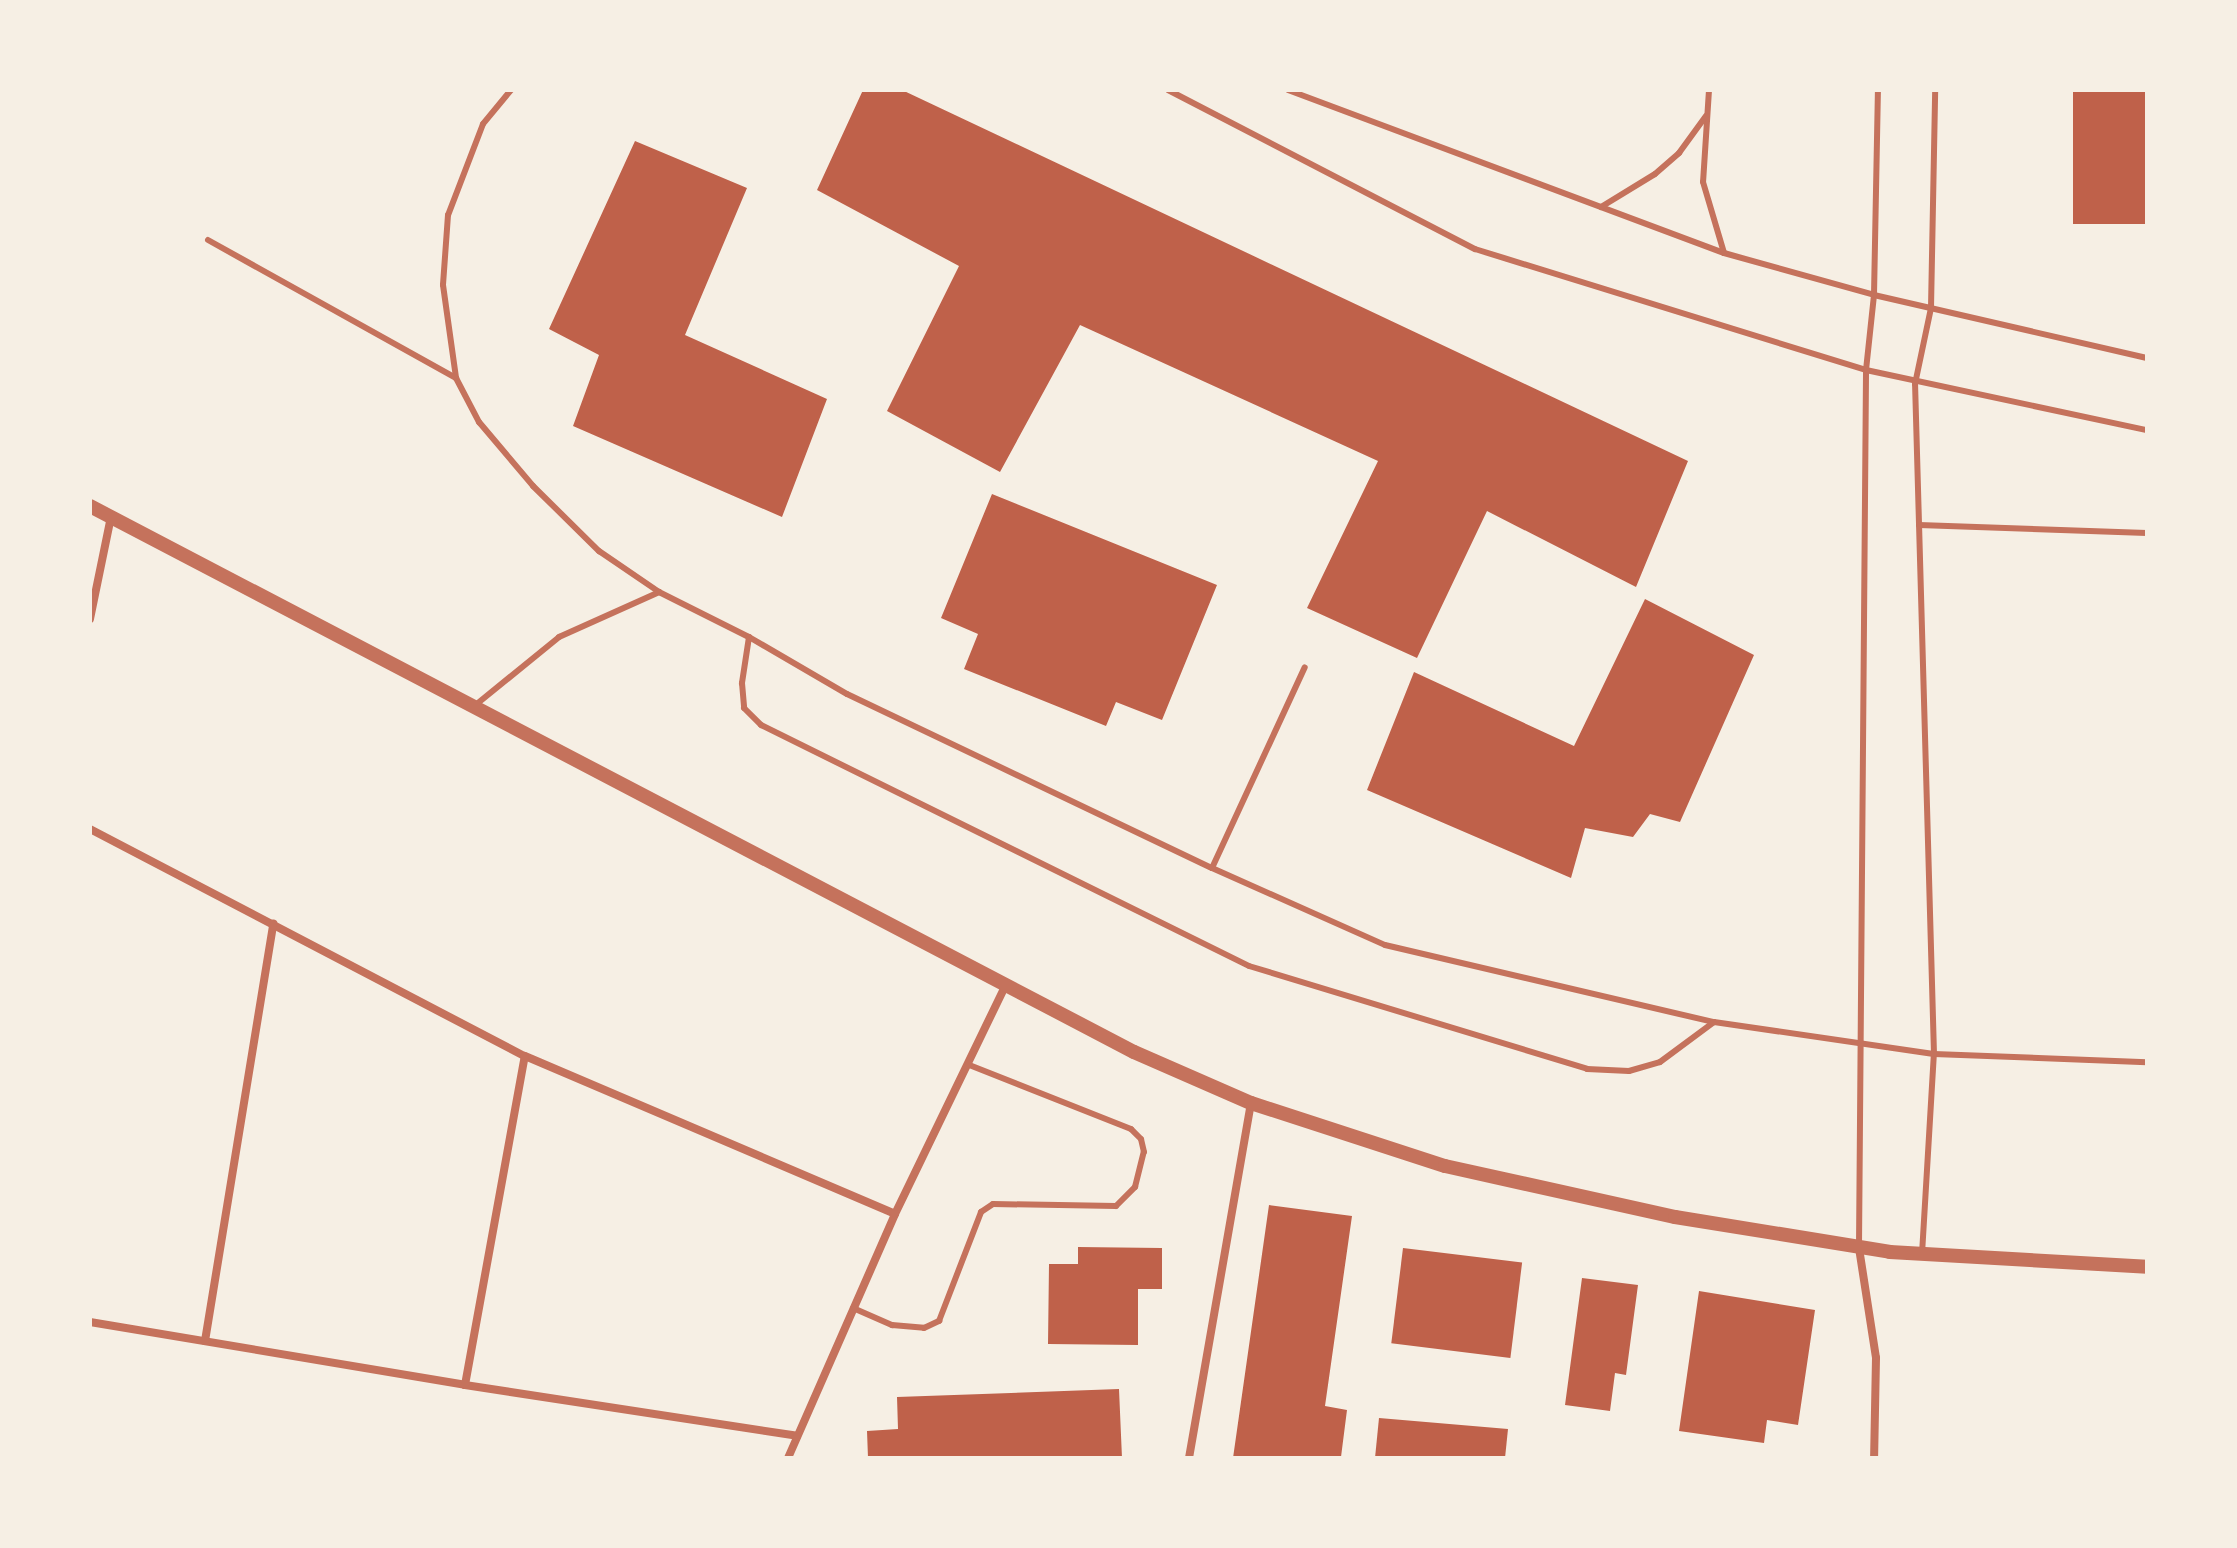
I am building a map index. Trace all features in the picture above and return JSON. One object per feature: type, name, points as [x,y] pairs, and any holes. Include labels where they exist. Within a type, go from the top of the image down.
[{"type":"street","points":[[90,506],[1134,1052],[1251,1103],[1445,1166],[1675,1217],[1859,1248],[2147,1267]]},
{"type":"street","points":[[90,619],[111,517]]},
{"type":"street","points":[[90,829],[525,1056],[895,1214]]},
{"type":"street","points":[[205,1341],[273,924]]},
{"type":"street","points":[[788,1458],[895,1214],[1006,983]]},
{"type":"street","points":[[465,1385],[525,1056]]},
{"type":"street","points":[[1189,1458],[1251,1103]]},
{"type":"street","points":[[1859,1248],[1876,1358],[1874,1458]]},
{"type":"street","points":[[90,1322],[465,1385],[797,1436]]},
{"type":"lane","points":[[511,90],[483,124],[448,215],[443,285],[456,378],[479,422],[533,486],[599,551],[659,592],[749,637],[847,694],[1212,868],[1385,945],[1714,1022],[1934,1054],[2146,1063]]},
{"type":"lane","points":[[1168,90],[1475,249],[1915,384],[2147,430]]},
{"type":"lane","points":[[1288,90],[1724,253],[1874,295],[2147,358]]},
{"type":"lane","points":[[1709,90],[1703,182],[1724,253]]},
{"type":"lane","points":[[1859,1248],[1866,370],[1874,295],[1878,90]]},
{"type":"lane","points":[[1922,1254],[1934,1054],[1915,384],[1931,308],[1935,90]]},
{"type":"lane","points":[[1601,207],[1655,174],[1679,153],[1706,116]]},
{"type":"lane","points":[[208,240],[456,378]]},
{"type":"lane","points":[[1919,525],[2147,533]]},
{"type":"lane","points":[[473,707],[559,637],[659,592]]},
{"type":"lane","points":[[749,637],[742,683],[744,708],[761,725],[1249,966],[1587,1069],[1629,1071],[1660,1062],[1714,1022]]},
{"type":"lane","points":[[1212,868],[1305,667]]},
{"type":"lane","points":[[853,1308],[892,1325],[924,1328],[939,1321],[981,1212],[993,1204],[1116,1206],[1135,1187],[1144,1152],[1141,1139],[1131,1129],[967,1064]]},
{"type":"building","points":[[863,90],[902,90],[1688,461],[1636,587],[1487,511],[1417,658],[1307,608],[1378,461],[1080,325],[1000,472],[887,411],[959,266],[817,190]]},
{"type":"building","points":[[2073,90],[2147,90],[2147,224],[2073,224]]},
{"type":"building","points":[[635,141],[747,188],[685,335],[827,399],[782,517],[573,426],[599,355],[549,329]]},
{"type":"building","points":[[992,494],[1217,585],[1162,720],[1116,702],[1106,726],[964,669],[978,634],[941,618]]},
{"type":"building","points":[[1645,599],[1754,655],[1680,822],[1650,814],[1633,837],[1585,828],[1571,878],[1367,790],[1414,672],[1574,746]]},
{"type":"building","points":[[1269,1205],[1352,1216],[1325,1406],[1347,1410],[1341,1457],[1233,1458]]},
{"type":"building","points":[[1078,1247],[1162,1248],[1162,1289],[1138,1289],[1138,1345],[1048,1344],[1049,1264],[1078,1264]]},
{"type":"building","points":[[1403,1248],[1522,1263],[1510,1358],[1391,1343]]},
{"type":"building","points":[[1582,1278],[1638,1285],[1626,1375],[1615,1373],[1610,1411],[1565,1405]]},
{"type":"building","points":[[1699,1291],[1815,1310],[1798,1425],[1767,1420],[1764,1443],[1679,1431]]},
{"type":"building","points":[[1119,1389],[1122,1458],[868,1458],[867,1431],[898,1429],[897,1397]]},
{"type":"building","points":[[1379,1418],[1508,1429],[1505,1458],[1375,1458]]}]
